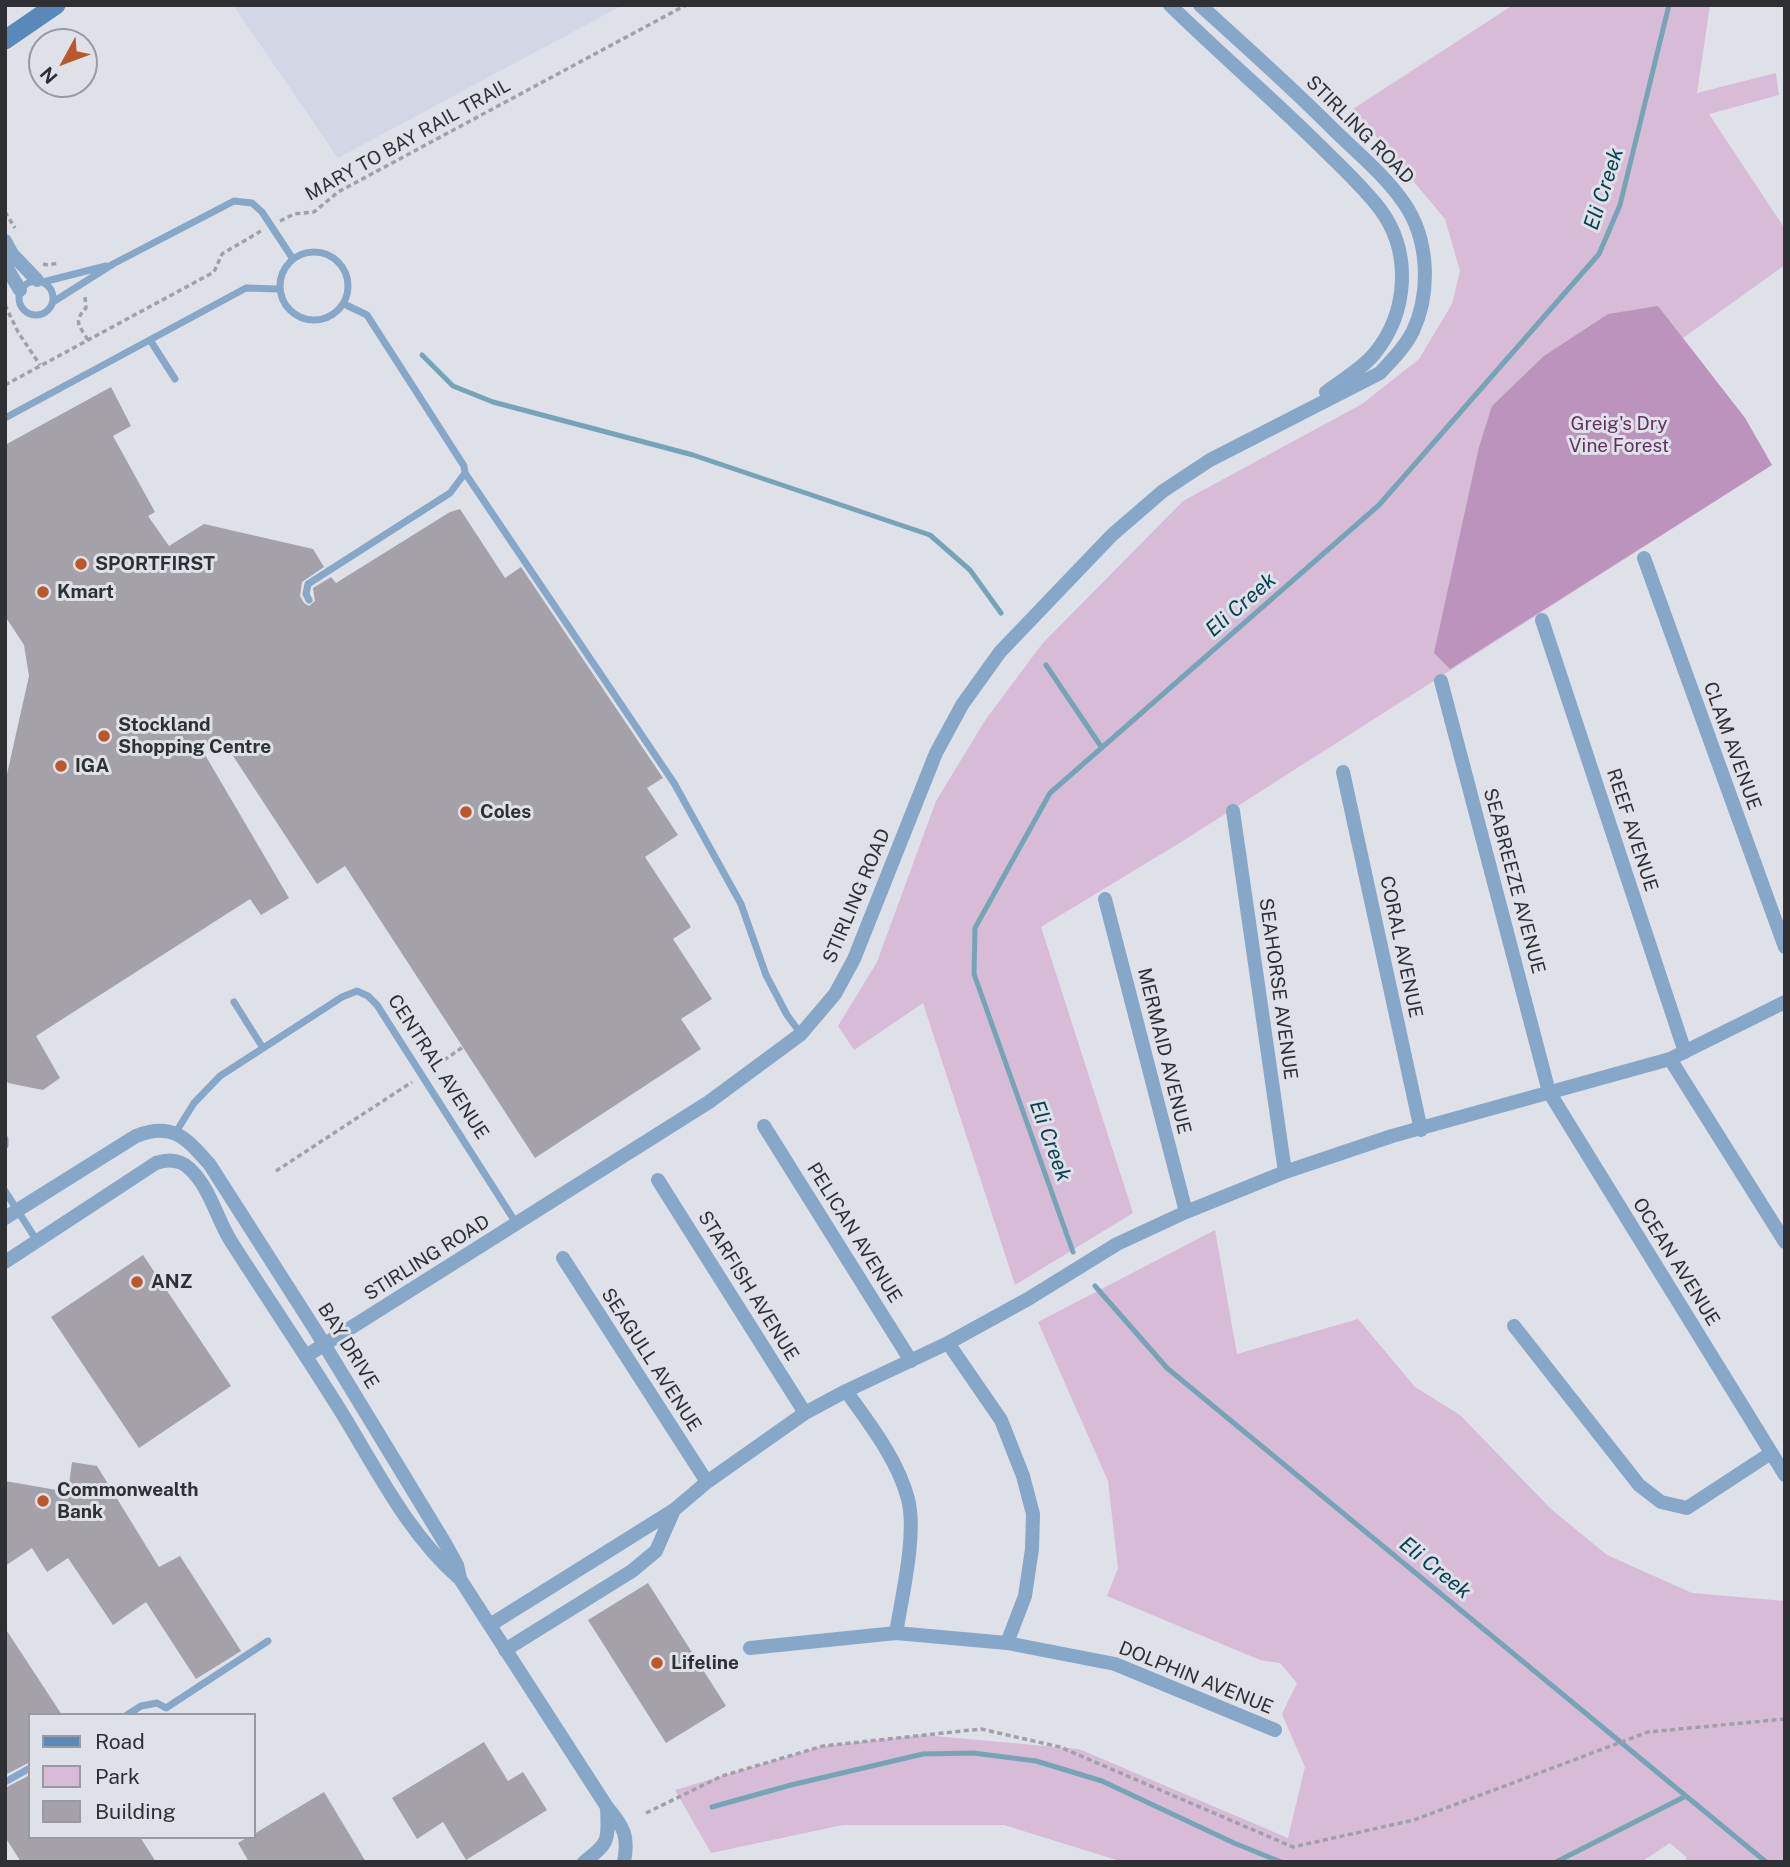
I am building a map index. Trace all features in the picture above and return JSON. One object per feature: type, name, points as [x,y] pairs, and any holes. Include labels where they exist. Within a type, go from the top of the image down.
[{"type":"main road","points":[[5,40],[56,5]]},
{"type":"street","name":"STIRLING ROAD","points":[[1170,5],[1364,190],[1382,212],[1395,237],[1403,276],[1401,297],[1388,335],[1374,355],[1291,418]]},
{"type":"street","name":"STIRLING ROAD","points":[[306,1356],[709,1102],[801,1034],[835,994],[854,959],[936,753],[962,705],[1000,652],[1112,535],[1163,491],[1210,460],[1380,373],[1399,353],[1412,331],[1424,285],[1424,257],[1417,228],[1409,211],[1383,178],[1292,89],[1200,5]]},
{"type":"street","points":[[5,241],[12,254],[40,281]]},
{"type":"street","points":[[5,265],[20,290]]},
{"type":"street","name":"CLAM AVENUE","points":[[1644,558],[1785,947]]},
{"type":"street","name":"REEF AVENUE","points":[[1542,620],[1685,1052]]},
{"type":"street","name":"SEABREEZE AVENUE","points":[[1441,681],[1549,1092]]},
{"type":"street","name":"CORAL AVENUE","points":[[1343,772],[1422,1130]]},
{"type":"street","name":"SEAHORSE AVENUE","points":[[1233,811],[1285,1172]]},
{"type":"street","name":"MERMAID AVENUE","points":[[1105,899],[1186,1212]]},
{"type":"street","points":[[490,1625],[674,1510],[707,1482],[805,1413],[948,1343],[1028,1299],[1117,1244],[1186,1212],[1285,1172],[1392,1136],[1422,1130],[1670,1059],[1780,1004],[1785,1020]]},
{"type":"street","points":[[1670,1059],[1785,1242]]},
{"type":"street","name":"OCEAN AVENUE","points":[[1549,1092],[1785,1475]]},
{"type":"street","name":"PELICAN AVENUE","points":[[764,1126],[911,1361]]},
{"type":"street","points":[[11,1214],[136,1136],[150,1130],[176,1132]]},
{"type":"street","name":"BAY DRIVE","points":[[176,1132],[190,1142],[210,1165],[324,1344],[446,1545],[457,1565],[460,1579]]},
{"type":"street","name":"BAY DRIVE","points":[[37,1241],[156,1163],[165,1160],[178,1161],[189,1168],[199,1179],[229,1238],[409,1522],[441,1562],[460,1579],[607,1807],[619,1821],[628,1843],[624,1862]]},
{"type":"street","name":"STARFISH AVENUE","points":[[658,1180],[805,1413]]},
{"type":"street","points":[[5,1262],[37,1241]]},
{"type":"street","name":"SEAGULL AVENUE","points":[[563,1258],[707,1482]]},
{"type":"street","points":[[1514,1326],[1639,1485],[1661,1502],[1687,1508],[1771,1453]]},
{"type":"street","points":[[948,1343],[1001,1420],[1023,1476],[1033,1514],[1032,1549],[1025,1596],[1007,1643]]},
{"type":"street","points":[[846,1391],[886,1449],[908,1498],[910,1524],[896,1633]]},
{"type":"street","points":[[505,1650],[632,1571],[656,1551],[674,1510]]},
{"type":"street","name":"DOLPHIN AVENUE","points":[[750,1648],[896,1633],[1007,1643],[1115,1664],[1275,1730]]},
{"type":"street","points":[[584,1862],[603,1849],[608,1834],[607,1807]]},
{"type":"lane","points":[[113,264],[24,284],[20,290],[20,304],[29,314],[44,313],[53,302],[113,264],[234,201],[252,203],[272,225],[293,259]]},
{"type":"lane","points":[[303,253],[327,254],[337,260],[348,281],[344,304],[328,318],[306,320],[288,309],[279,289],[285,268],[303,253]]},
{"type":"lane","points":[[40,281],[51,290],[53,302]]},
{"type":"lane","points":[[5,418],[246,288],[279,289]]},
{"type":"lane","points":[[344,304],[367,315],[464,466],[465,473],[674,783],[741,904],[766,975],[787,1015],[801,1034]]},
{"type":"lane","points":[[150,340],[175,379]]},
{"type":"lane","points":[[309,600],[306,594],[307,584],[450,493],[465,473]]},
{"type":"lane","name":"CENTRAL AVENUE","points":[[176,1132],[205,1090],[220,1076],[342,997],[357,991],[368,996],[377,1005],[517,1224]]},
{"type":"lane","points":[[234,1002],[263,1048]]},
{"type":"lane","points":[[5,1139],[5,1145]]},
{"type":"lane","points":[[5,1191],[11,1214],[37,1241]]},
{"type":"lane","points":[[130,1713],[141,1706],[158,1703],[166,1708],[268,1641]]},
{"type":"lane","points":[[5,1782],[28,1769]]},
{"type":"path","name":"MARY TO BAY RAIL TRAIL","points":[[5,385],[214,272],[222,254],[229,248],[294,214],[314,212],[338,192],[686,5]]},
{"type":"path","points":[[5,212],[19,233]]},
{"type":"path","points":[[40,262],[48,265],[71,261]]},
{"type":"path","points":[[86,298],[86,307],[77,323],[88,340]]},
{"type":"path","points":[[5,305],[18,332],[40,365]]},
{"type":"path","points":[[276,1171],[463,1047]]},
{"type":"path","points":[[646,1813],[722,1776],[823,1745],[981,1729],[1060,1747],[1293,1847],[1414,1820],[1648,1732],[1785,1719]]},
{"type":"shaded area","points":[[233,5],[623,5],[338,158]]},
{"type":"green space","points":[[1513,5],[1710,5],[1697,93],[1776,73],[1779,95],[1709,114],[1785,229],[1785,265],[1683,338],[1745,418],[1772,465],[1186,839],[1041,927],[1133,1213],[1015,1285],[923,1003],[854,1050],[838,1026],[877,962],[936,801],[986,719],[1042,644],[1183,501],[1362,404],[1419,359],[1452,304],[1460,271],[1445,219],[1353,109]]},
{"type":"green space","name":"Greig's Dry Vine Forest","points":[[1658,306],[1745,418],[1772,465],[1450,669],[1434,653],[1479,447],[1492,406],[1544,356],[1608,314]]},
{"type":"green space","points":[[1215,1230],[1237,1354],[1358,1319],[1415,1387],[1460,1415],[1551,1509],[1607,1555],[1692,1593],[1785,1601],[1785,1862],[1686,1862],[1686,1857],[1670,1843],[1641,1862],[1123,1862],[1004,1825],[843,1825],[711,1853],[675,1790],[823,1746],[923,1735],[1079,1749],[1288,1838],[1305,1767],[1282,1714],[1297,1683],[1280,1663],[1260,1660],[1107,1596],[1118,1568],[1108,1481],[1038,1322]]},
{"type":"building","name":"Coles","points":[[111,387],[131,426],[113,436],[155,512],[148,516],[169,546],[204,524],[313,549],[324,567],[302,582],[300,596],[309,606],[315,601],[313,588],[331,577],[336,583],[450,512],[460,509],[505,578],[521,567],[663,778],[647,788],[678,835],[645,857],[691,927],[673,939],[712,999],[681,1019],[701,1049],[535,1158],[345,866],[317,884],[220,736],[201,748],[289,898],[261,915],[250,899],[36,1036],[60,1078],[43,1090],[8,1083],[5,1078],[5,783],[29,676],[24,645],[5,616],[5,445]]},
{"type":"building","points":[[143,1255],[231,1386],[139,1448],[51,1317]]},
{"type":"building","points":[[72,1462],[97,1466],[159,1567],[180,1556],[241,1651],[196,1679],[146,1602],[113,1625],[68,1558],[47,1572],[32,1548],[5,1566],[5,1481],[68,1492]]},
{"type":"building","name":"Lifeline","points":[[648,1583],[726,1706],[666,1743],[588,1620]]},
{"type":"building","points":[[5,1628],[61,1713],[28,1713],[28,1763],[5,1775]]},
{"type":"building","points":[[484,1742],[508,1781],[523,1772],[547,1810],[466,1860],[443,1822],[417,1839],[392,1798]]},
{"type":"building","points":[[28,1776],[28,1839],[141,1839],[156,1862],[21,1862],[5,1837],[5,1788]]},
{"type":"building","points":[[324,1792],[366,1862],[249,1862],[238,1843],[245,1839],[256,1839],[256,1833]]},
{"type":"waterway","name":"Eli Creek","points":[[1073,1252],[974,974],[975,928],[1050,793],[1379,505],[1599,254],[1620,205],[1669,5]]},
{"type":"waterway","points":[[422,355],[453,386],[493,402],[693,455],[930,535],[970,570],[1001,613]]},
{"type":"waterway","points":[[1046,665],[1102,748]]},
{"type":"waterway","name":"Eli Creek","points":[[1095,1286],[1167,1368],[1766,1862]]},
{"type":"waterway","points":[[712,1807],[923,1754],[973,1753],[1036,1761],[1102,1781],[1281,1862]]},
{"type":"waterway","points":[[1556,1862],[1686,1796]]},
{"type":"place","name":"SPORTFIRST","points":[[81,564]]},
{"type":"place","name":"Kmart","points":[[43,592]]},
{"type":"place","name":"Stockland Shopping Centre","points":[[104,736]]},
{"type":"place","name":"IGA","points":[[61,766]]},
{"type":"place","name":"Coles","points":[[466,812]]},
{"type":"place","name":"ANZ","points":[[137,1282]]},
{"type":"place","name":"Commonwealth Bank","points":[[43,1501]]},
{"type":"place","name":"Lifeline","points":[[657,1663]]}]
